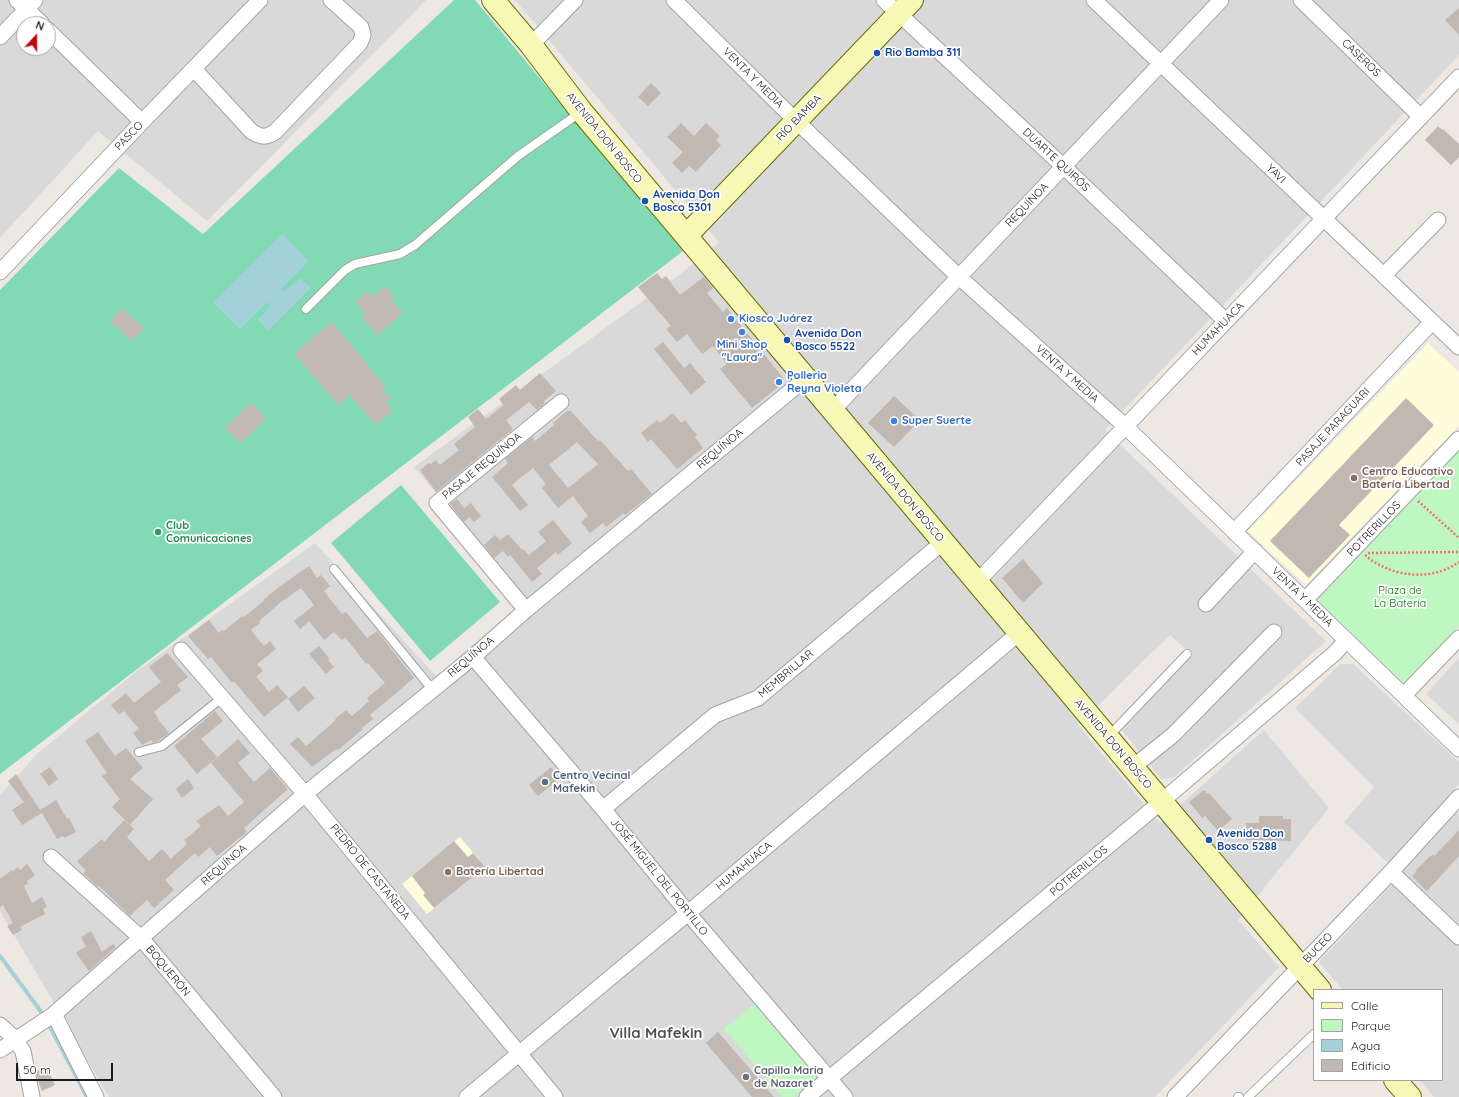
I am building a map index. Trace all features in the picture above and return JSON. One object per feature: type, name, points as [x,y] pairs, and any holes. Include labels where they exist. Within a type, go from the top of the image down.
[{"type":"main road","name":"AVENIDA DON BOSCO","points":[[493,0],[531,45],[581,111],[1319,989]]},
{"type":"main road","name":"RÍO BAMBA","points":[[681,230],[791,116],[895,3]]},
{"type":"main road","points":[[1397,1081],[1410,1097]]},
{"type":"street","name":"PASCO","points":[[0,272],[260,0]]},
{"type":"street","points":[[194,69],[252,132],[260,136],[268,137],[275,132],[360,43],[363,35],[361,27],[331,0]]},
{"type":"street","points":[[531,45],[575,0]]},
{"type":"street","name":"VENTA Y MEDIA","points":[[674,0],[791,116],[959,277],[1125,426],[1459,749]]},
{"type":"street","name":"YAVI","points":[[1094,0],[1459,347]]},
{"type":"street","name":"REQUÍNOA","points":[[832,411],[1221,0]]},
{"type":"street","name":"CASEROS","points":[[1301,0],[1421,117]]},
{"type":"street","points":[[0,37],[26,3],[36,16]]},
{"type":"street","name":"DUARTE QUIRÓS","points":[[895,3],[1226,322]]},
{"type":"street","points":[[56,38],[142,122]]},
{"type":"street","name":"HUMAHUACA","points":[[977,582],[1459,76]]},
{"type":"street","points":[[1384,275],[1438,220]]},
{"type":"street","name":"PASAJE PARAGUARI","points":[[1234,532],[1432,322]]},
{"type":"street","name":"REQUÍNOA","points":[[0,1050],[54,1014],[305,794],[473,657],[526,610],[805,379]]},
{"type":"street","name":"PASAJE REQUÍNOA","points":[[526,610],[437,503],[561,402]]},
{"type":"street","name":"POTRERILLOS","points":[[1306,600],[1459,439]]},
{"type":"street","name":"MEMBRILLAR","points":[[603,809],[715,715],[758,698],[943,542]]},
{"type":"street","points":[[1206,604],[1255,551]]},
{"type":"street","points":[[1133,767],[1173,735],[1274,632]]},
{"type":"street","name":"HUMAHUACA","points":[[466,1097],[688,913],[1019,633]]},
{"type":"street","points":[[1404,695],[1459,638]]},
{"type":"street","name":"POTRERILLOS","points":[[807,1097],[1161,802],[1336,652],[1346,640]]},
{"type":"street","name":"PEDRO DE CASTAÑEDA","points":[[181,650],[305,794],[555,1097]]},
{"type":"street","name":"JOSÉ MIGUEL DEL PORTILLO","points":[[473,657],[603,809],[688,913],[844,1097]]},
{"type":"street","name":"BUCEO","points":[[1175,1097],[1391,872],[1459,797]]},
{"type":"street","name":"BOQUERÓN","points":[[51,857],[140,938],[274,1097]]},
{"type":"street","points":[[1391,872],[1459,936]]},
{"type":"street","points":[[54,1014],[96,1097]]},
{"type":"street","points":[[0,1025],[15,1040],[23,1051],[32,1097]]},
{"type":"lane","points":[[306,309],[345,270],[355,264],[400,254],[415,245],[518,156],[581,111]]},
{"type":"lane","points":[[334,569],[432,689]]},
{"type":"lane","points":[[1108,738],[1187,654]]},
{"type":"lane","points":[[139,752],[162,746],[222,697]]},
{"type":"lane","points":[[1248,1097],[1313,1035]]},
{"type":"path","points":[[1416,499],[1459,538]]},
{"type":"path","points":[[1459,552],[1363,553],[1377,564],[1401,574],[1427,575],[1452,567],[1459,562]]},
{"type":"shaded area","points":[[0,0],[426,0],[207,221],[98,131],[0,238]]},
{"type":"shaded area","points":[[515,0],[1459,0],[1459,55],[1105,430],[1326,641],[1173,778],[1161,779],[1121,729],[1192,655],[1170,635],[1078,725],[1160,823],[1264,730],[1329,808],[1238,920],[1279,967],[1155,1097],[109,1097],[0,911],[0,795],[37,754],[137,671],[315,543],[436,676],[526,599],[414,467],[695,263],[719,242]]},
{"type":"shaded area","name":"Centro Educativo Batería Libertad","points":[[1428,343],[1459,372],[1459,425],[1306,585],[1248,531]]},
{"type":"shaded area","points":[[1459,658],[1459,724],[1426,694]]},
{"type":"shaded area","points":[[1340,664],[1353,664],[1459,762],[1459,784],[1444,800],[1459,815],[1459,1097],[1434,1097],[1421,1081],[1443,1081],[1443,989],[1342,989],[1319,962],[1401,875],[1344,822],[1374,787],[1295,708]]},
{"type":"shaded area","name":"Batería Libertad","points":[[460,837],[485,867],[427,914],[402,884]]},
{"type":"green space","name":"Club Comunicaciones","points":[[454,0],[475,0],[683,251],[0,774],[0,290],[119,168],[203,234]]},
{"type":"green space","name":"Plaza de La Batería","points":[[1459,450],[1459,626],[1403,683],[1315,598]]},
{"type":"green space","points":[[401,485],[500,602],[430,661],[331,543]]},
{"type":"green space","points":[[754,1004],[817,1078],[794,1097],[782,1097],[724,1029]]},
{"type":"water","points":[[282,234],[309,261],[281,289],[284,292],[301,278],[311,288],[268,331],[258,320],[270,306],[267,302],[240,329],[213,302]]},
{"type":"building","points":[[1459,8],[1459,35],[1445,20]]},
{"type":"building","points":[[651,83],[661,93],[648,106],[638,97]]},
{"type":"building","points":[[681,123],[694,136],[706,123],[720,136],[716,140],[721,145],[696,172],[689,166],[682,173],[672,163],[683,152],[667,137]]},
{"type":"building","points":[[1438,126],[1459,144],[1459,157],[1451,165],[1425,140]]},
{"type":"building","points":[[657,273],[662,279],[666,276],[680,295],[704,277],[713,288],[707,293],[723,312],[727,308],[783,378],[782,384],[752,408],[720,369],[727,364],[713,346],[702,354],[687,334],[677,342],[666,329],[671,326],[638,287]]},
{"type":"building","points":[[385,287],[394,297],[391,300],[403,313],[377,335],[361,316],[365,313],[355,302],[367,292],[372,297]]},
{"type":"building","points":[[122,308],[144,328],[132,341],[110,321]]},
{"type":"building","points":[[332,322],[385,386],[382,389],[391,399],[386,403],[393,411],[376,425],[350,395],[338,405],[294,353]]},
{"type":"building","points":[[663,342],[684,368],[690,363],[706,382],[691,395],[654,349]]},
{"type":"building","points":[[540,373],[556,391],[544,401],[545,403],[537,410],[529,402],[506,420],[513,429],[436,492],[420,470],[436,460],[440,465],[459,450],[454,444],[475,427],[468,417],[478,409],[486,419],[504,405],[499,399],[516,385],[520,390]]},
{"type":"building","name":"Super Suerte","points":[[894,396],[920,420],[894,447],[868,423]]},
{"type":"building","points":[[1406,398],[1434,425],[1339,525],[1350,535],[1309,578],[1270,541]]},
{"type":"building","points":[[251,403],[266,419],[240,443],[225,427]]},
{"type":"building","points":[[567,411],[571,411],[628,471],[631,469],[652,494],[625,515],[624,513],[606,527],[603,523],[590,533],[581,522],[588,516],[573,496],[558,508],[542,488],[546,484],[533,468],[512,485],[528,505],[520,511],[492,477],[508,463],[505,459],[532,437],[535,441],[554,425],[553,423]],"holes":[[[577,442],[598,464],[568,488],[549,465]]]},
{"type":"building","points":[[673,413],[681,423],[685,420],[697,435],[695,437],[703,448],[677,469],[651,439],[648,442],[641,433],[657,420],[660,423]]},
{"type":"building","points":[[457,499],[464,508],[471,503],[481,516],[474,522],[469,517],[464,522],[450,504]]},
{"type":"building","points":[[553,520],[572,543],[558,555],[556,552],[537,568],[542,574],[532,582],[510,555],[508,557],[503,551],[494,558],[484,545],[495,535],[500,540],[508,534],[522,550],[523,549],[529,555],[546,541],[538,532]]},
{"type":"building","points":[[1023,559],[1043,583],[1023,603],[1002,578]]},
{"type":"building","points":[[309,566],[317,578],[321,575],[330,586],[324,591],[342,614],[346,612],[367,638],[377,631],[414,678],[370,715],[373,719],[362,728],[363,729],[338,750],[336,749],[312,767],[290,744],[298,737],[306,746],[346,710],[352,716],[369,701],[367,698],[385,683],[368,663],[366,664],[345,637],[342,640],[334,632],[324,640],[309,621],[300,629],[294,621],[314,605],[301,588],[281,602],[251,630],[264,646],[270,641],[276,649],[257,664],[263,671],[256,676],[269,692],[277,685],[288,697],[264,717],[234,681],[232,683],[211,657],[208,659],[188,636],[209,620],[219,633],[222,630],[224,631],[264,601],[263,600],[280,586]]},
{"type":"building","points":[[319,646],[330,659],[328,660],[334,667],[326,674],[309,654]]},
{"type":"building","points":[[167,653],[188,677],[177,685],[181,690],[154,712],[169,733],[158,741],[153,743],[151,740],[142,745],[133,733],[139,729],[124,711],[119,715],[111,705],[126,693],[134,703],[161,682],[149,667]]},
{"type":"building","points":[[304,686],[315,698],[298,712],[288,699]]},
{"type":"building","points":[[215,711],[223,721],[201,739],[217,757],[197,774],[174,746]]},
{"type":"building","points":[[98,732],[115,756],[126,748],[143,768],[130,779],[153,799],[130,825],[112,807],[120,799],[102,776],[107,773],[85,741]]},
{"type":"building","points":[[238,739],[250,753],[238,763],[254,782],[270,768],[288,789],[244,828],[247,832],[217,856],[210,847],[198,857],[195,853],[165,880],[174,890],[154,908],[147,900],[130,916],[99,886],[98,887],[83,873],[86,871],[77,861],[102,839],[104,842],[124,820],[134,829],[127,837],[149,861],[162,849],[171,859],[187,844],[184,840],[201,826],[196,821],[219,805],[228,816],[244,802],[211,763]]},
{"type":"building","points":[[50,767],[58,779],[49,786],[40,774]]},
{"type":"building","name":"Centro Vecinal Mafekin","points":[[551,767],[560,778],[538,796],[529,785]]},
{"type":"building","points":[[16,774],[42,813],[22,825],[12,810],[24,802],[8,781]]},
{"type":"building","points":[[188,779],[194,788],[182,798],[176,789]]},
{"type":"building","points":[[1204,790],[1208,794],[1209,793],[1232,819],[1218,831],[1205,816],[1202,818],[1189,802]]},
{"type":"building","points":[[56,800],[67,819],[69,818],[76,832],[64,838],[63,836],[57,839],[40,810]]},
{"type":"building","points":[[1259,816],[1283,816],[1283,819],[1291,819],[1291,841],[1246,840],[1246,823],[1259,823]]},
{"type":"building","points":[[1459,830],[1459,856],[1427,891],[1412,876],[1430,856],[1431,857],[1433,854],[1434,856]]},
{"type":"building","name":"Batería Libertad","points":[[454,841],[468,857],[473,853],[485,867],[434,908],[423,895],[425,893],[412,876]]},
{"type":"building","points":[[27,864],[35,875],[27,881],[28,883],[24,886],[32,903],[42,897],[47,907],[43,909],[45,914],[20,927],[22,930],[13,935],[7,926],[13,923],[3,905],[0,907],[0,879],[12,870],[13,871],[18,867],[20,870]]},
{"type":"building","points":[[91,931],[102,952],[113,944],[116,947],[89,971],[76,953],[86,946],[81,937]]},
{"type":"building","name":"Capilla Maria de Nazaret","points":[[718,1032],[774,1097],[752,1097],[706,1043]]},
{"type":"building","points":[[46,1066],[55,1085],[42,1091],[36,1071]]},
{"type":"waterway","points":[[0,956],[45,1017]]},
{"type":"waterway","points":[[48,1023],[87,1097]]},
{"type":"place","name":"Rio Bamba 311","points":[[877,53]]},
{"type":"place","name":"Avenida Don Bosco 5301","points":[[645,201]]},
{"type":"place","name":"Kiosco Juárez","points":[[731,319]]},
{"type":"place","name":"Mini Shop \"Laura\"","points":[[742,332]]},
{"type":"place","name":"Avenida Don Bosco 5522","points":[[787,340]]},
{"type":"place","name":"Polleria Reyna Violeta","points":[[779,382]]},
{"type":"place","name":"Super Suerte","points":[[894,421]]},
{"type":"place","name":"Centro Educativo Batería Libertad","points":[[1354,478]]},
{"type":"place","name":"Club Comunicaciones","points":[[158,532]]},
{"type":"place","name":"Centro Vecinal Mafekin","points":[[545,782]]},
{"type":"place","name":"Avenida Don Bosco 5288","points":[[1209,840]]},
{"type":"place","name":"Batería Libertad","points":[[448,872]]},
{"type":"place","name":"Capilla Maria de Nazaret","points":[[746,1077]]},
{"type":"district","name":"Villa Mafekin","points":[[656,1033]]}]
